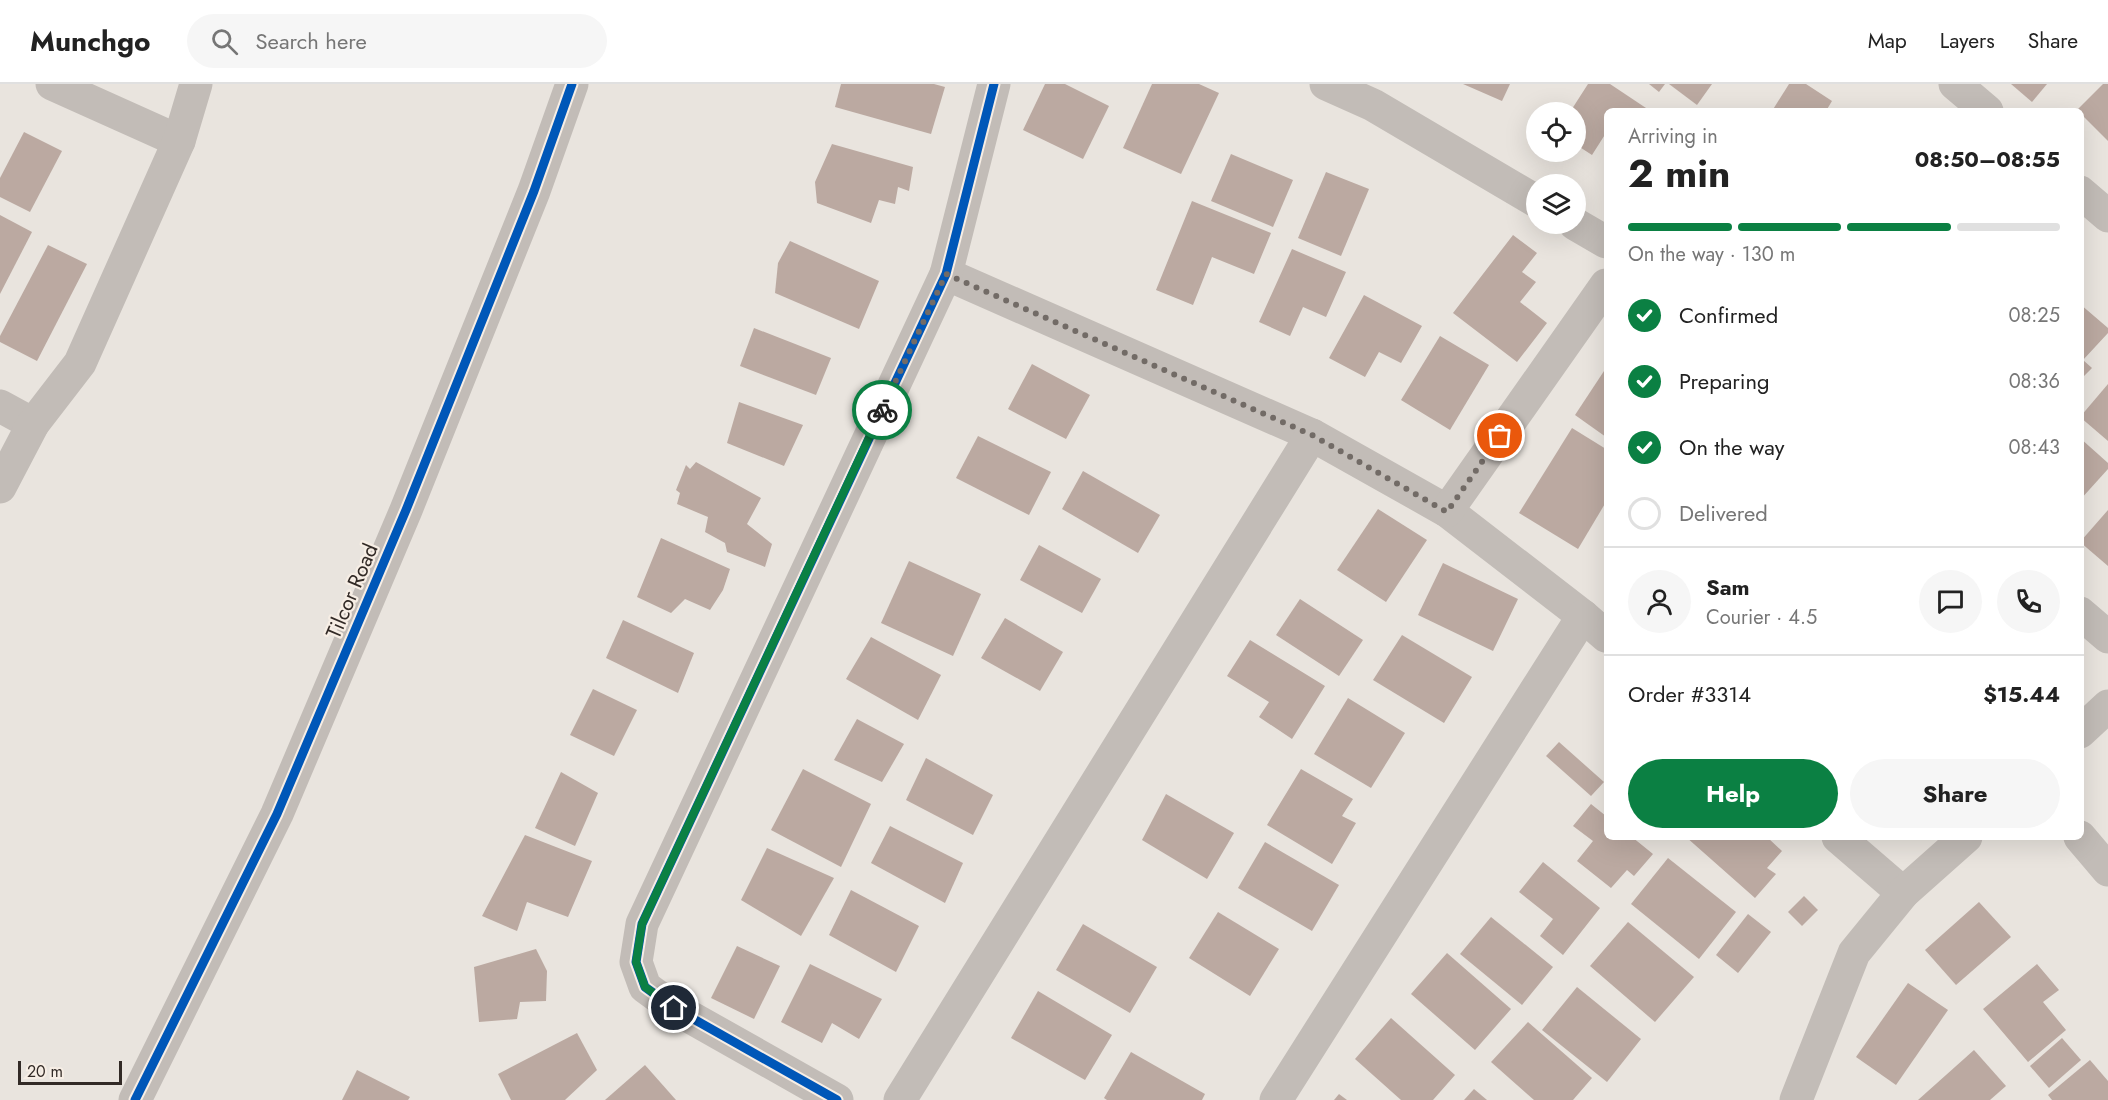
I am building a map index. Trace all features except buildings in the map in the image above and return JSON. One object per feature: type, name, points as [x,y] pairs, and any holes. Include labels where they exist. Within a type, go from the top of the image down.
[{"type":"street","points":[[52,84],[179,141]]},
{"type":"street","points":[[0,487],[33,424],[80,363],[179,141],[196,84]]},
{"type":"street","name":"Tilcor Road","points":[[135,1100],[277,814],[410,499],[534,191],[572,84]]},
{"type":"street","points":[[837,1100],[674,1008],[645,987],[636,962],[642,924],[946,274],[994,84]]},
{"type":"street","points":[[1326,84],[1373,105],[1526,195]]},
{"type":"street","points":[[1955,84],[1983,108]]},
{"type":"street","points":[[2084,195],[2108,216]]},
{"type":"street","points":[[1586,230],[1604,241]]},
{"type":"street","points":[[946,274],[1312,435],[1447,512],[1595,626],[1276,1100]]},
{"type":"street","points":[[1447,512],[1604,288]]},
{"type":"street","points":[[0,406],[33,424]]},
{"type":"street","points":[[900,1100],[1312,435]]},
{"type":"street","points":[[2084,616],[2108,637]]},
{"type":"street","points":[[2084,728],[2108,706]]},
{"type":"street","points":[[1841,840],[1903,893]]},
{"type":"street","points":[[1796,1100],[1854,953],[1903,893],[1963,840]]},
{"type":"street","points":[[2083,840],[2108,870]]},
{"type":"cycle path","points":[[135,1100],[277,814],[406,510],[534,191],[572,84]]},
{"type":"cycle path","points":[[837,1100],[674,1008],[645,987],[636,962],[642,924],[946,274],[994,84]]},
{"type":"way so far","points":[[882,410],[946,274],[1312,435],[1447,512],[1500,436]]},
{"type":"route","points":[[674,1008],[645,987],[636,962],[642,924],[882,410]]}]
